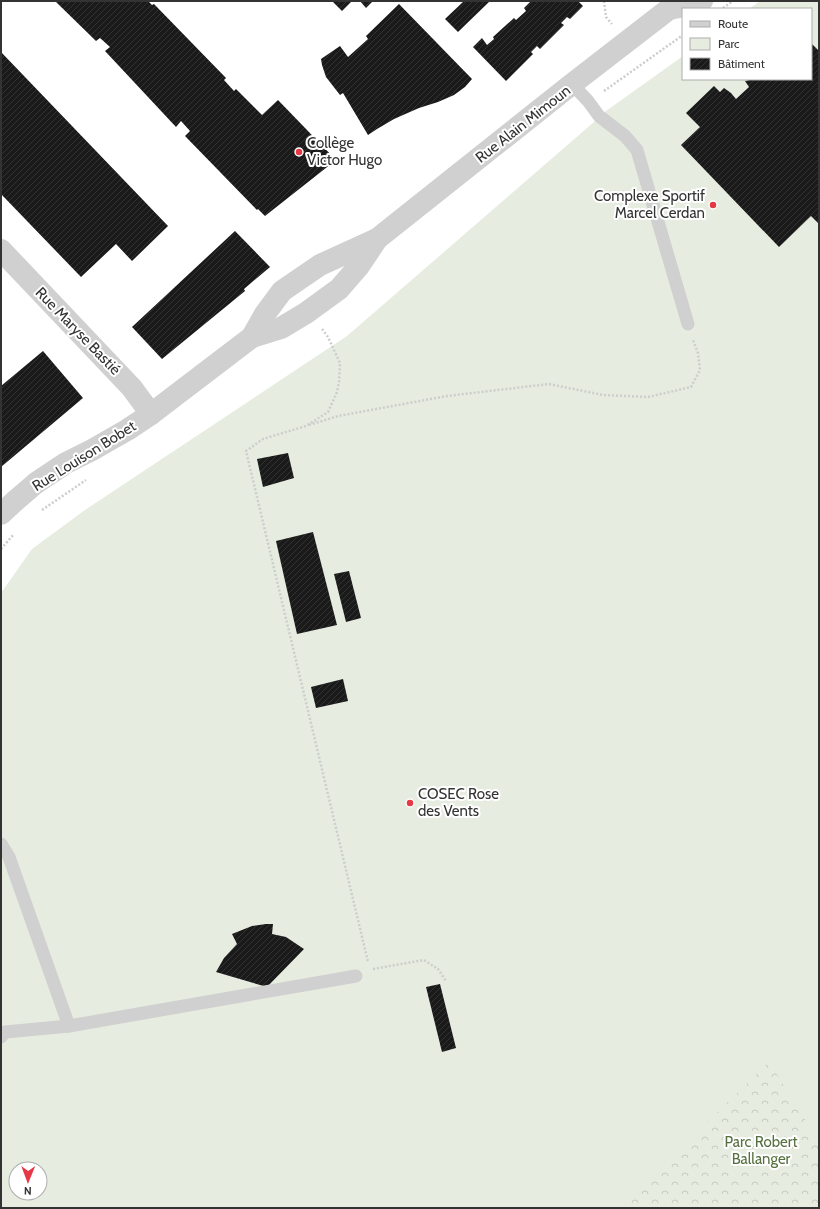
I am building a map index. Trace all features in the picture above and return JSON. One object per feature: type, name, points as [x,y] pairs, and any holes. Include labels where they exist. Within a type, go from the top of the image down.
[{"type":"street","name":"Rue Alain Mimoun","points":[[252,337],[265,314],[282,291],[320,265],[378,239],[671,5],[695,4],[702,1]]},
{"type":"street","name":"Rue Alain Mimoun","points":[[151,414],[252,337],[281,328],[306,313],[339,289],[359,266],[378,239]]},
{"type":"street","name":"Rue Maryse Bastié","points":[[1,250],[132,388],[151,414]]},
{"type":"street","name":"Rue Louison Bobet","points":[[1,514],[36,483],[66,463],[115,437],[151,414]]},
{"type":"lane","points":[[572,84],[599,116],[626,136],[637,150],[688,324]]},
{"type":"lane","points":[[1,844],[9,857],[69,1026]]},
{"type":"lane","points":[[1,1036],[5,1032],[69,1026],[356,976]]},
{"type":"path","points":[[722,8],[733,1]]},
{"type":"path","points":[[368,962],[246,451],[263,439],[338,416],[447,396],[549,384],[603,395],[648,397],[691,387],[700,370],[698,353],[688,324]]},
{"type":"path","points":[[306,426],[328,412],[337,392],[339,382],[340,363],[328,337],[319,325]]},
{"type":"path","points":[[370,969],[424,960],[438,969],[446,981]]},
{"type":"green space","name":"COSEC Rose des Vents","points":[[760,1],[819,1],[819,1208],[1,1208],[1,593],[32,549],[85,510],[347,336],[594,122],[599,116],[682,57],[682,80],[812,80],[812,8],[750,8]]},
{"type":"green space","name":"Parc Robert Ballanger","points":[[769,1062],[819,1140],[819,1208],[767,1208],[763,1205],[752,1208],[619,1208]]},
{"type":"building","points":[[55,1],[148,1],[152,5],[154,4],[226,78],[224,80],[234,91],[236,89],[262,115],[278,100],[336,160],[265,216],[258,209],[257,210],[185,136],[190,131],[181,121],[176,127],[105,51],[110,47],[100,38],[96,41]]},
{"type":"building","points":[[332,1],[352,1],[342,11]]},
{"type":"building","points":[[360,1],[373,1],[366,8]]},
{"type":"building","points":[[464,1],[490,1],[458,32],[445,19]]},
{"type":"building","points":[[531,1],[578,1],[583,6],[570,19],[567,17],[561,23],[564,25],[540,49],[537,46],[531,52],[533,54],[506,81],[473,47],[482,38],[487,45],[494,39],[493,37],[514,18],[516,20],[526,11],[524,8]]},
{"type":"building","points":[[399,4],[472,79],[465,87],[454,95],[394,119],[368,135],[343,93],[340,95],[326,77],[321,59],[340,46],[348,57],[368,39],[366,36]]},
{"type":"building","points":[[812,44],[819,51],[819,224],[811,216],[779,247],[681,145],[700,127],[686,113],[714,86],[720,92],[724,88],[736,99],[749,87],[745,81],[812,80]]},
{"type":"building","points":[[1,52],[168,226],[132,261],[116,244],[81,277],[1,194]]},
{"type":"building","points":[[235,231],[270,267],[244,289],[245,291],[162,359],[132,327]]},
{"type":"building","points":[[43,351],[83,398],[1,467],[1,386]]},
{"type":"building","points":[[288,453],[294,478],[263,487],[257,459]]},
{"type":"building","points":[[313,532],[337,625],[297,634],[276,541]]},
{"type":"building","points":[[349,571],[361,618],[346,622],[334,574]]},
{"type":"building","points":[[343,679],[348,701],[316,708],[311,687]]},
{"type":"building","points":[[273,924],[272,934],[286,937],[304,949],[267,987],[216,972],[224,958],[237,944],[232,934],[252,926]]},
{"type":"building","points":[[440,984],[456,1048],[442,1052],[426,987]]},
{"type":"place","name":"Collège Victor Hugo","points":[[299,152]]},
{"type":"place","name":"Complexe Sportif Marcel Cerdan","points":[[713,205]]},
{"type":"place","name":"COSEC Rose des Vents","points":[[410,803]]}]
